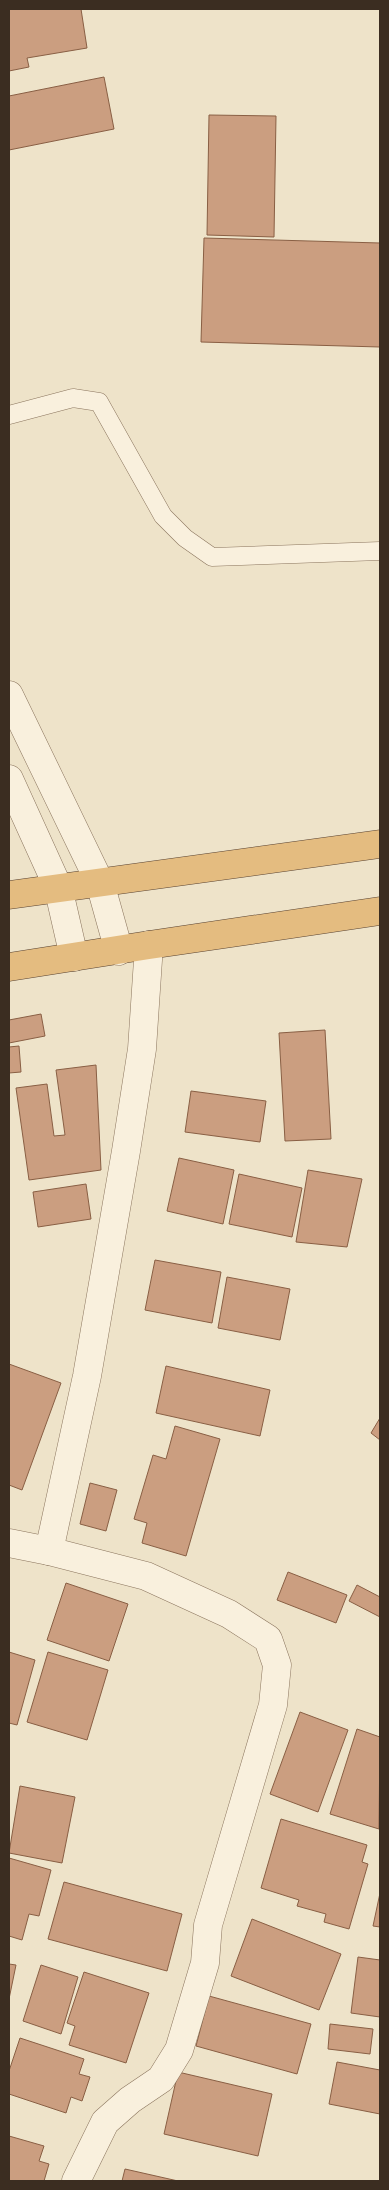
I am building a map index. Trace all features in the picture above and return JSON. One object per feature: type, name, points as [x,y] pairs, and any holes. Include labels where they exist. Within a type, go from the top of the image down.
[{"type":"highway","points":[[9,895],[380,844]]},
{"type":"highway","points":[[9,967],[119,951],[149,944],[380,911]]},
{"type":"street","points":[[9,695],[100,883],[119,951]]},
{"type":"street","points":[[9,779],[58,887],[74,957]]},
{"type":"street","points":[[49,1551],[87,1376],[126,1150],[142,1049],[149,944]]},
{"type":"street","points":[[9,1543],[49,1551],[146,1576],[229,1614],[268,1639],[277,1666],[273,1704],[208,1925],[205,1962],[179,2050],[161,2079],[130,2100],[105,2122],[76,2181]]},
{"type":"lane","points":[[9,415],[73,398],[99,402],[163,516],[185,538],[212,557],[380,551]]},
{"type":"building","points":[[9,9],[81,9],[87,48],[27,58],[29,67],[9,71]]},
{"type":"building","points":[[104,77],[114,129],[9,150],[9,96]]},
{"type":"building","points":[[209,115],[276,116],[274,237],[207,235]]},
{"type":"building","points":[[204,238],[380,243],[380,347],[201,342]]},
{"type":"building","points":[[41,1014],[45,1036],[9,1043],[9,1020]]},
{"type":"building","points":[[325,1030],[331,1139],[285,1141],[279,1033]]},
{"type":"building","points":[[19,1046],[21,1072],[9,1073],[9,1047]]},
{"type":"building","points":[[96,1065],[101,1170],[29,1180],[16,1088],[47,1084],[54,1136],[65,1135],[56,1070]]},
{"type":"building","points":[[191,1091],[266,1101],[260,1142],[185,1132]]},
{"type":"building","points":[[179,1158],[234,1170],[223,1224],[167,1211]]},
{"type":"building","points":[[308,1170],[362,1179],[347,1247],[296,1242]]},
{"type":"building","points":[[239,1174],[302,1188],[292,1237],[229,1224]]},
{"type":"building","points":[[86,1184],[91,1219],[38,1227],[33,1192]]},
{"type":"building","points":[[155,1260],[221,1272],[212,1323],[145,1310]]},
{"type":"building","points":[[227,1277],[290,1289],[280,1340],[218,1328]]},
{"type":"building","points":[[9,1364],[61,1383],[22,1490],[9,1485]]},
{"type":"building","points":[[166,1366],[270,1390],[260,1436],[156,1413]]},
{"type":"building","points":[[380,1418],[380,1440],[371,1433]]},
{"type":"building","points":[[175,1426],[220,1439],[186,1556],[142,1543],[147,1523],[134,1519],[153,1455],[166,1459]]},
{"type":"building","points":[[90,1483],[117,1490],[106,1531],[80,1524]]},
{"type":"building","points":[[288,1572],[347,1595],[336,1623],[277,1600]]},
{"type":"building","points":[[66,1583],[128,1604],[109,1661],[47,1640]]},
{"type":"building","points":[[357,1585],[380,1597],[380,1617],[349,1601]]},
{"type":"building","points":[[9,1652],[35,1660],[17,1725],[9,1723]]},
{"type":"building","points":[[48,1652],[108,1670],[87,1740],[27,1722]]},
{"type":"building","points":[[300,1712],[348,1730],[318,1812],[270,1794]]},
{"type":"building","points":[[357,1729],[380,1737],[379,1829],[330,1814]]},
{"type":"building","points":[[20,1786],[75,1797],[62,1863],[9,1853]]},
{"type":"building","points":[[281,1819],[367,1845],[362,1862],[368,1864],[349,1929],[324,1922],[326,1914],[297,1906],[299,1900],[261,1888]]},
{"type":"building","points":[[9,1858],[51,1870],[39,1916],[29,1914],[22,1940],[9,1936]]},
{"type":"building","points":[[64,1882],[182,1914],[167,1971],[48,1939]]},
{"type":"building","points":[[380,1893],[380,1927],[373,1926]]},
{"type":"building","points":[[252,1919],[341,1954],[319,2010],[231,1976]]},
{"type":"building","points":[[358,1957],[380,1960],[380,2017],[351,2013]]},
{"type":"building","points":[[9,1964],[16,1965],[9,1999]]},
{"type":"building","points":[[41,1965],[78,1977],[61,2034],[23,2021]]},
{"type":"building","points":[[84,1972],[149,1993],[126,2063],[69,2045],[75,2026],[67,2023]]},
{"type":"building","points":[[209,1996],[311,2024],[297,2074],[196,2046]]},
{"type":"building","points":[[330,2024],[373,2029],[370,2054],[328,2049]]},
{"type":"building","points":[[20,2038],[84,2059],[79,2074],[90,2077],[82,2101],[71,2097],[66,2113],[9,2094],[9,2071]]},
{"type":"building","points":[[337,2062],[380,2070],[380,2114],[329,2104]]},
{"type":"building","points":[[178,2072],[272,2094],[258,2156],[164,2134]]},
{"type":"building","points":[[9,2136],[44,2146],[39,2161],[49,2164],[44,2181],[9,2181]]},
{"type":"building","points":[[125,2169],[178,2181],[122,2181]]}]
